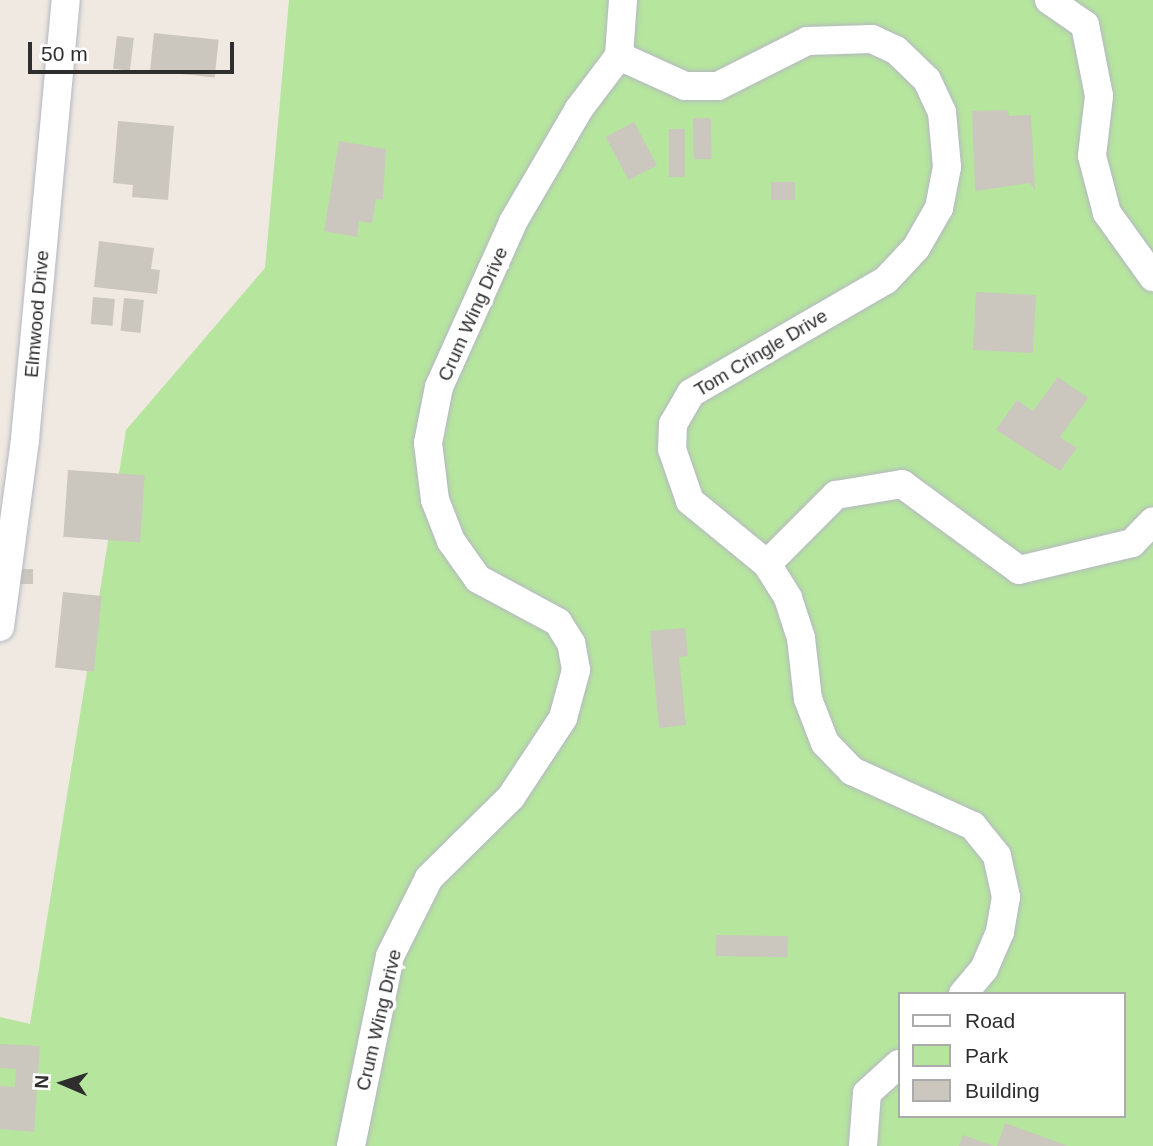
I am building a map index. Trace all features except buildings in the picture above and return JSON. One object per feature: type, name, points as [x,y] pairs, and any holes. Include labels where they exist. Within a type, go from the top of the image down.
[{"type":"street","name":"Elmwood Drive","points":[[0,628],[25,439],[66,0]]},
{"type":"street","points":[[619,56],[623,0]]},
{"type":"street","points":[[1049,0],[1085,24],[1099,96],[1091,156],[1107,213],[1153,277]]},
{"type":"street","name":"Tom Cringle Drive","points":[[619,56],[685,86],[718,86],[807,41],[872,39],[896,50],[927,80],[942,112],[947,167],[939,208],[916,248],[886,280],[691,393],[673,424],[672,449],[690,501],[767,564],[788,598],[801,638],[808,699],[825,743],[852,771],[973,826],[997,856],[1006,897],[1000,932],[984,969],[965,992]]},
{"type":"street","name":"Crum Wing Drive","points":[[351,1146],[390,956],[429,878],[511,797],[556,729],[576,670],[571,643],[558,622],[478,579],[451,541],[435,500],[428,443],[439,387],[513,222],[579,109],[619,56]]},
{"type":"street","points":[[767,564],[836,495],[902,484],[1019,570],[1132,543],[1153,521]]},
{"type":"street","points":[[863,1146],[867,1093],[898,1065]]},
{"type":"green space","points":[[289,0],[1153,0],[1153,1146],[0,1146],[0,1017],[30,1024],[126,430],[265,268]]}]
